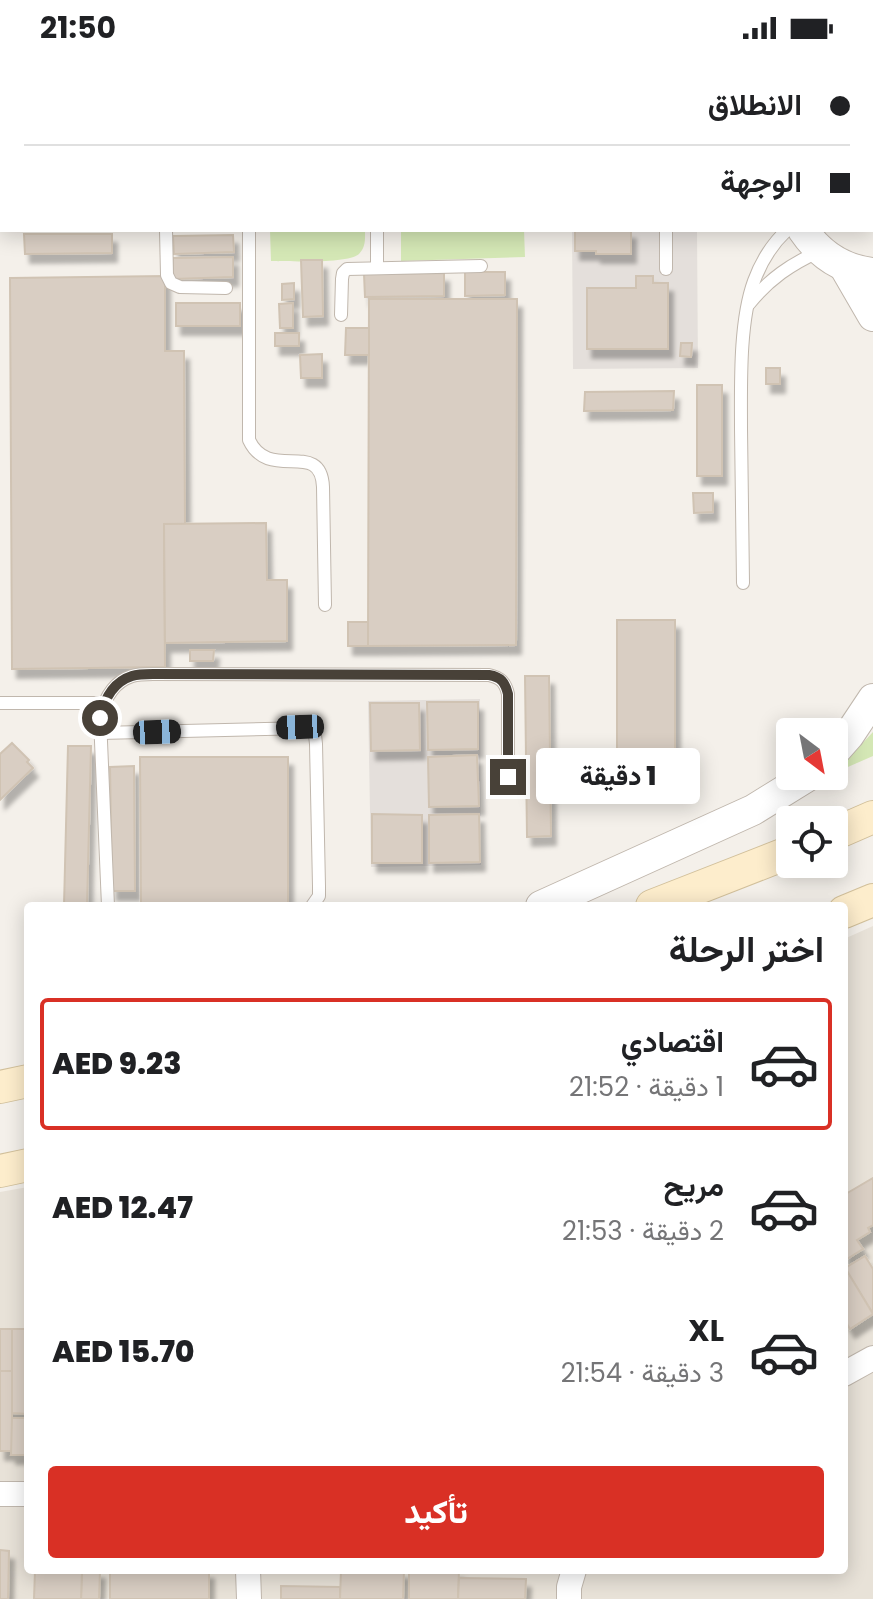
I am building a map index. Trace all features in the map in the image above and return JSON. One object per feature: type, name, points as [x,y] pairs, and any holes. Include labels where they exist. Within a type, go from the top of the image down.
[{"type":"main road","points":[[848,828],[873,817]]},
{"type":"main road","points":[[662,902],[776,857]]},
{"type":"main road","points":[[848,910],[873,900]]},
{"type":"main road","points":[[0,1087],[24,1082]]},
{"type":"main road","points":[[0,1171],[24,1166]]},
{"type":"street","points":[[835,255],[873,316]]},
{"type":"street","points":[[848,736],[873,699]]},
{"type":"street","points":[[548,902],[753,810],[785,790]]},
{"type":"street","points":[[848,1372],[873,1358]]},
{"type":"street","points":[[0,1494],[24,1494]]},
{"type":"street","points":[[248,1574],[249,1599]]},
{"type":"street","points":[[569,1599],[573,1574]]},
{"type":"lane","points":[[166,232],[167,275],[171,283],[180,287],[226,288]]},
{"type":"lane","points":[[249,232],[249,440],[265,458],[308,462],[320,472],[323,479],[325,605]]},
{"type":"lane","points":[[377,232],[377,268]]},
{"type":"lane","points":[[666,232],[666,269]]},
{"type":"lane","points":[[743,583],[741,373],[747,306],[753,281],[764,258],[785,232]]},
{"type":"lane","points":[[747,306],[762,288],[799,260],[835,255]]},
{"type":"lane","points":[[341,315],[343,273],[347,269],[481,266]]},
{"type":"lane","points":[[108,902],[100,718],[103,703],[115,686],[133,676],[499,677],[506,684],[508,694],[508,777]]},
{"type":"lane","points":[[0,703],[103,703]]},
{"type":"lane","points":[[100,733],[309,728],[315,735],[317,775],[319,896],[315,902]]},
{"type":"shaded area","points":[[572,232],[697,232],[698,368],[573,369]]},
{"type":"shaded area","points":[[480,699],[481,865],[371,867],[368,701]]},
{"type":"shaded area","points":[[873,926],[873,1599],[0,1599],[0,1192],[24,1188],[24,1574],[848,1574],[848,937]]},
{"type":"green space","points":[[270,232],[365,232],[363,249],[353,257],[271,261]]},
{"type":"green space","points":[[401,232],[524,232],[525,257],[401,261]]},
{"type":"green space","points":[[873,732],[873,756],[848,767],[848,757]]},
{"type":"building","points":[[575,232],[631,232],[631,254],[575,251]]},
{"type":"building","points":[[24,234],[112,234],[112,253],[25,254]]},
{"type":"building","points":[[233,235],[234,252],[174,254],[173,236]]},
{"type":"building","points":[[233,257],[233,277],[173,279],[173,258]]},
{"type":"building","points":[[301,260],[322,260],[323,316],[303,317]]},
{"type":"building","points":[[465,272],[505,272],[505,295],[465,296]]},
{"type":"building","points":[[444,273],[444,296],[365,297],[364,274]]},
{"type":"building","points":[[165,276],[165,351],[184,351],[185,524],[164,524],[165,667],[12,669],[10,278]]},
{"type":"building","points":[[636,276],[653,276],[653,283],[668,283],[668,349],[587,349],[587,288],[636,288]]},
{"type":"building","points":[[294,283],[294,299],[282,300],[282,284]]},
{"type":"building","points":[[369,299],[517,299],[516,645],[368,646]]},
{"type":"building","points":[[176,303],[240,303],[240,326],[176,326]]},
{"type":"building","points":[[293,303],[293,328],[280,328],[279,304]]},
{"type":"building","points":[[346,328],[369,328],[369,355],[345,355]]},
{"type":"building","points":[[275,333],[299,333],[299,346],[275,346]]},
{"type":"building","points":[[681,343],[692,343],[691,357],[680,356]]},
{"type":"building","points":[[322,354],[322,378],[301,378],[300,355]]},
{"type":"building","points":[[766,368],[780,368],[780,384],[766,384]]},
{"type":"building","points":[[697,385],[722,385],[722,476],[697,476]]},
{"type":"building","points":[[674,391],[673,410],[584,411],[585,392]]},
{"type":"building","points":[[693,493],[713,493],[713,512],[694,513]]},
{"type":"building","points":[[266,523],[267,580],[287,580],[287,641],[165,643],[164,524]]},
{"type":"building","points":[[617,620],[675,620],[675,780],[617,781]]},
{"type":"building","points":[[348,622],[368,622],[368,646],[348,646]]},
{"type":"building","points":[[190,650],[214,650],[213,661],[190,661]]},
{"type":"building","points":[[525,676],[549,676],[551,836],[527,837]]},
{"type":"building","points":[[427,702],[478,702],[478,749],[428,750]]},
{"type":"building","points":[[370,703],[419,703],[420,750],[371,751]]},
{"type":"building","points":[[12,743],[33,768],[0,800],[0,754]]},
{"type":"building","points":[[68,746],[91,746],[87,902],[64,902]]},
{"type":"building","points":[[477,755],[479,806],[429,807],[428,757]]},
{"type":"building","points":[[140,757],[288,757],[288,902],[141,902]]},
{"type":"building","points":[[134,766],[135,891],[112,891],[110,767]]},
{"type":"building","points":[[372,814],[422,815],[422,863],[372,863]]},
{"type":"building","points":[[479,814],[480,862],[429,863],[429,815]]},
{"type":"building","points":[[873,1178],[873,1225],[868,1228],[870,1232],[857,1240],[863,1249],[848,1258],[848,1193]]},
{"type":"building","points":[[865,1256],[873,1269],[873,1314],[848,1273],[848,1266]]},
{"type":"building","points":[[848,1273],[873,1314],[850,1329],[848,1326]]},
{"type":"building","points":[[0,1329],[12,1329],[12,1371],[0,1371]]},
{"type":"building","points":[[12,1329],[24,1329],[24,1414],[12,1413]]},
{"type":"building","points":[[0,1371],[12,1371],[12,1451],[0,1451]]},
{"type":"building","points":[[12,1418],[24,1418],[24,1455],[11,1455]]},
{"type":"building","points":[[0,1550],[9,1551],[8,1599],[0,1599]]},
{"type":"building","points":[[35,1574],[82,1574],[81,1599],[34,1599]]},
{"type":"building","points":[[82,1574],[100,1574],[99,1599],[81,1599]]},
{"type":"building","points":[[110,1574],[209,1574],[209,1599],[110,1599]]},
{"type":"building","points":[[341,1574],[404,1574],[403,1599],[340,1599]]},
{"type":"building","points":[[409,1574],[459,1574],[458,1599],[409,1599]]},
{"type":"building","points":[[459,1578],[526,1579],[525,1599],[458,1599]]},
{"type":"building","points":[[281,1586],[340,1587],[340,1599],[281,1599]]},
{"type":"route","points":[[100,718],[103,703],[115,686],[133,676],[489,675],[499,677],[506,684],[508,694],[508,777]]}]
